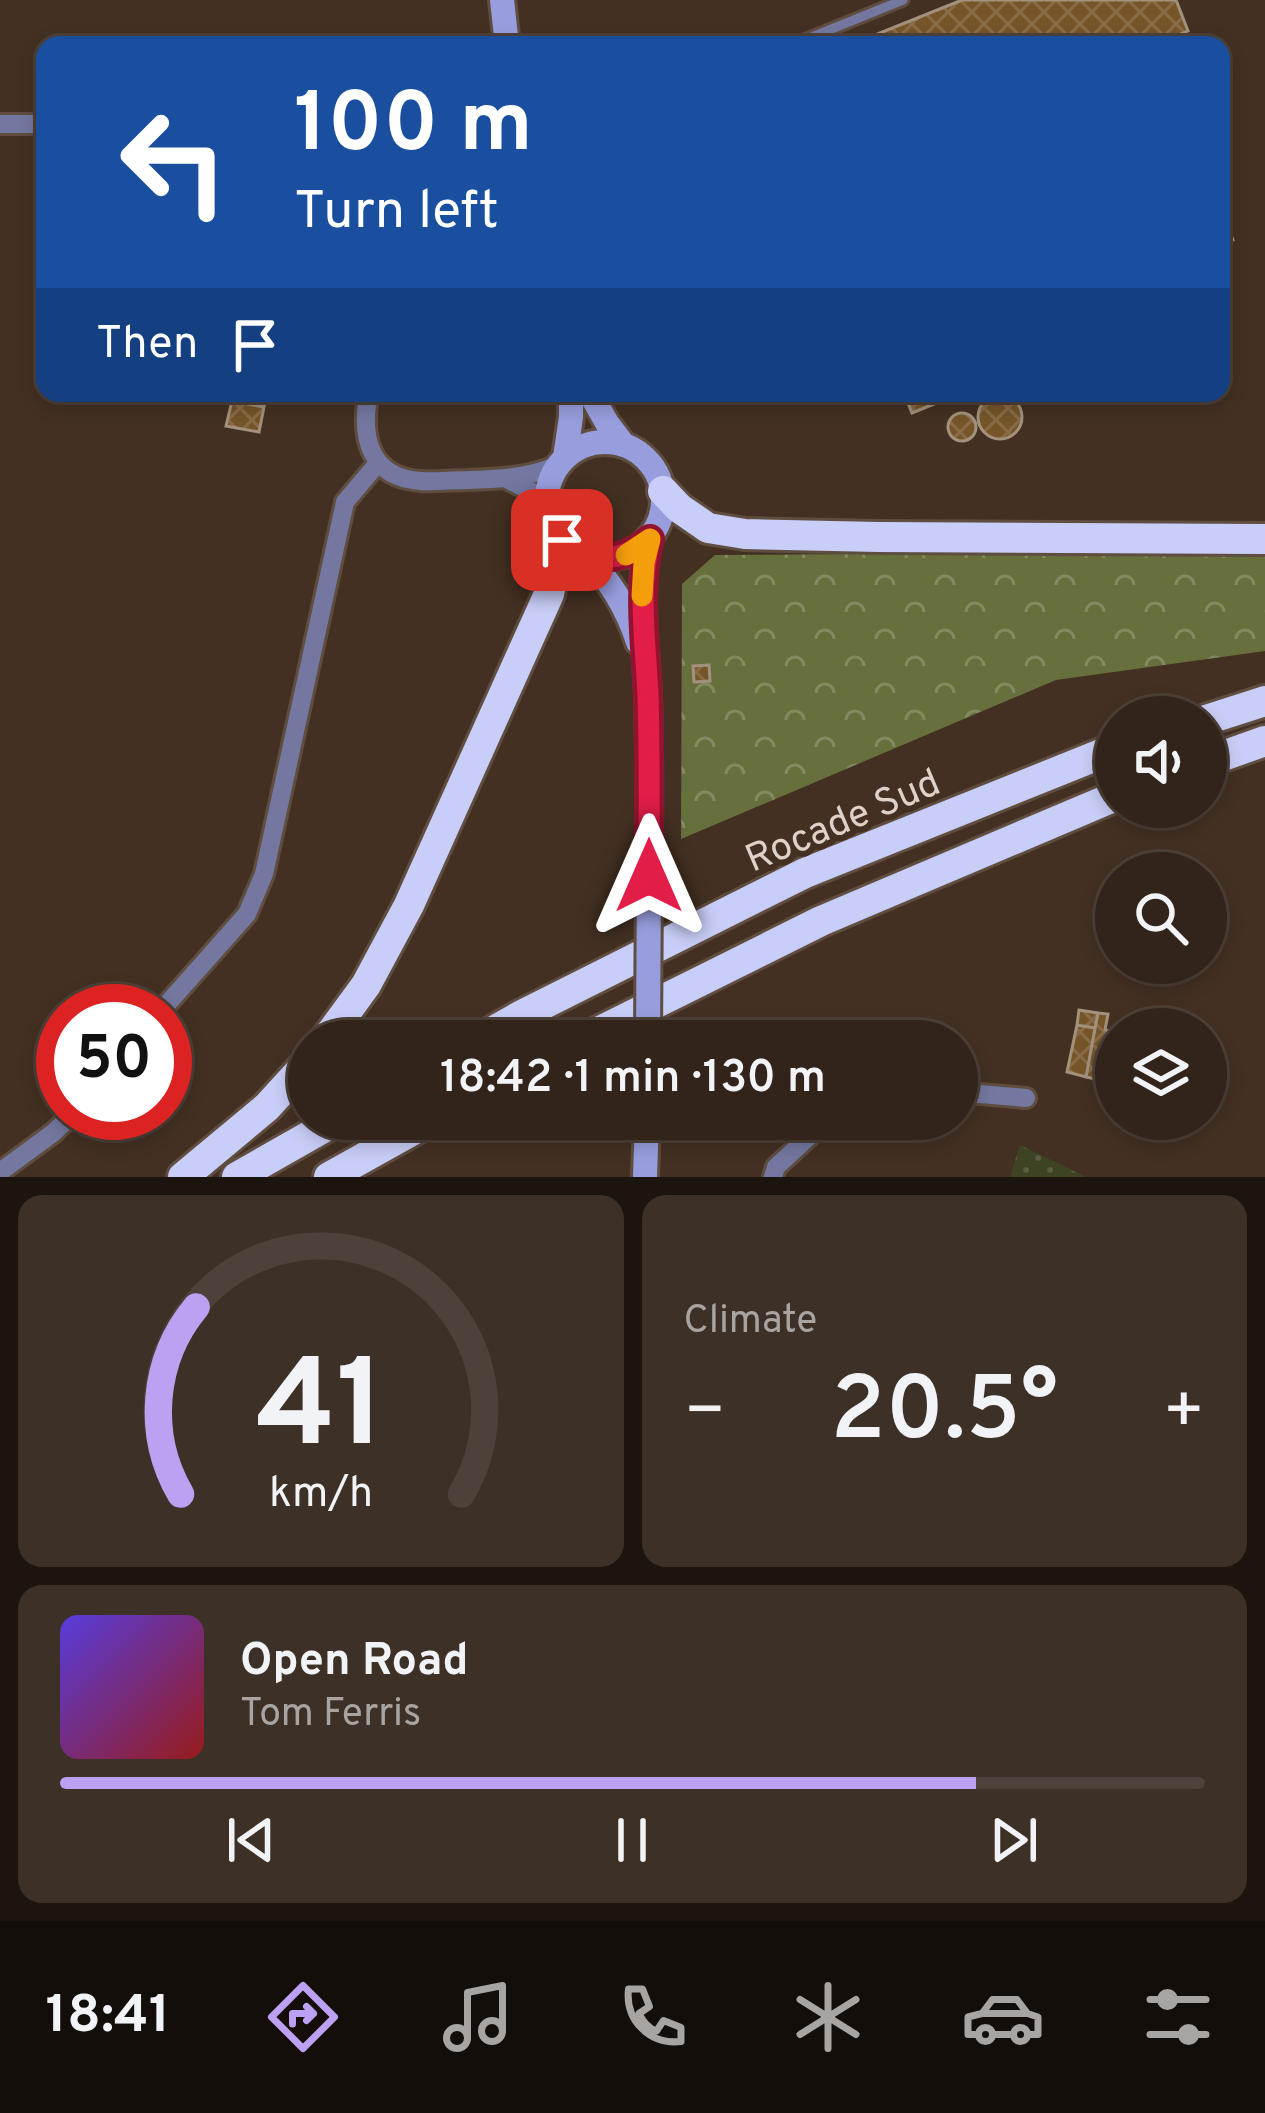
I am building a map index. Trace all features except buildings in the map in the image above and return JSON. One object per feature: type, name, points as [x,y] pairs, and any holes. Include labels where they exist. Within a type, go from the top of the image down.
[{"type":"highway","points":[[663,491],[708,528],[745,534],[1265,539]]},
{"type":"highway","points":[[340,1020],[366,985],[410,905],[549,594],[556,561],[550,519]]},
{"type":"highway","points":[[1227,713],[1265,701]]},
{"type":"highway","points":[[1227,755],[1265,741]]},
{"type":"highway","name":"Rocade Sud","points":[[514,1020],[805,873],[1095,756]]},
{"type":"highway","points":[[622,1020],[820,921],[1095,805]]},
{"type":"highway","points":[[183,1177],[288,1084]]},
{"type":"highway","points":[[237,1177],[302,1140]]},
{"type":"highway","points":[[328,1177],[395,1140]]},
{"type":"highway","points":[[364,1177],[418,1140]]},
{"type":"main road","points":[[502,0],[506,36]]},
{"type":"main road","points":[[571,402],[561,461],[547,494],[550,519],[562,540],[609,580],[623,604],[646,668]]},
{"type":"main road","points":[[595,402],[623,444]]},
{"type":"main road","points":[[561,461],[592,443],[623,444],[650,462],[663,491],[664,508],[644,563],[642,598],[648,1020]]},
{"type":"main road","points":[[586,556],[620,557],[650,539]]},
{"type":"main road","points":[[645,1177],[646,1140]]},
{"type":"street","points":[[0,124],[36,124]]},
{"type":"street","points":[[367,402],[366,441],[378,463],[396,477],[418,482],[507,479],[526,477],[561,461]]},
{"type":"street","points":[[185,984],[247,914],[264,874],[345,502],[378,463]]},
{"type":"street","points":[[507,479],[532,492],[550,519]]},
{"type":"street","points":[[978,1094],[1026,1098]]},
{"type":"street","points":[[0,1172],[43,1140]]},
{"type":"street","points":[[773,1177],[776,1167],[805,1140]]},
{"type":"lane","points":[[814,36],[903,0]]},
{"type":"green space","points":[[1265,551],[1265,651],[1056,680],[681,839],[682,584],[715,555]]},
{"type":"green space","points":[[1020,1145],[1086,1177],[1010,1177]]},
{"type":"slow traffic","points":[[626,555],[650,539],[642,596]]},
{"type":"route","points":[[562,540],[573,550],[603,559],[620,557],[650,539],[642,598],[649,723],[649,876]]}]
